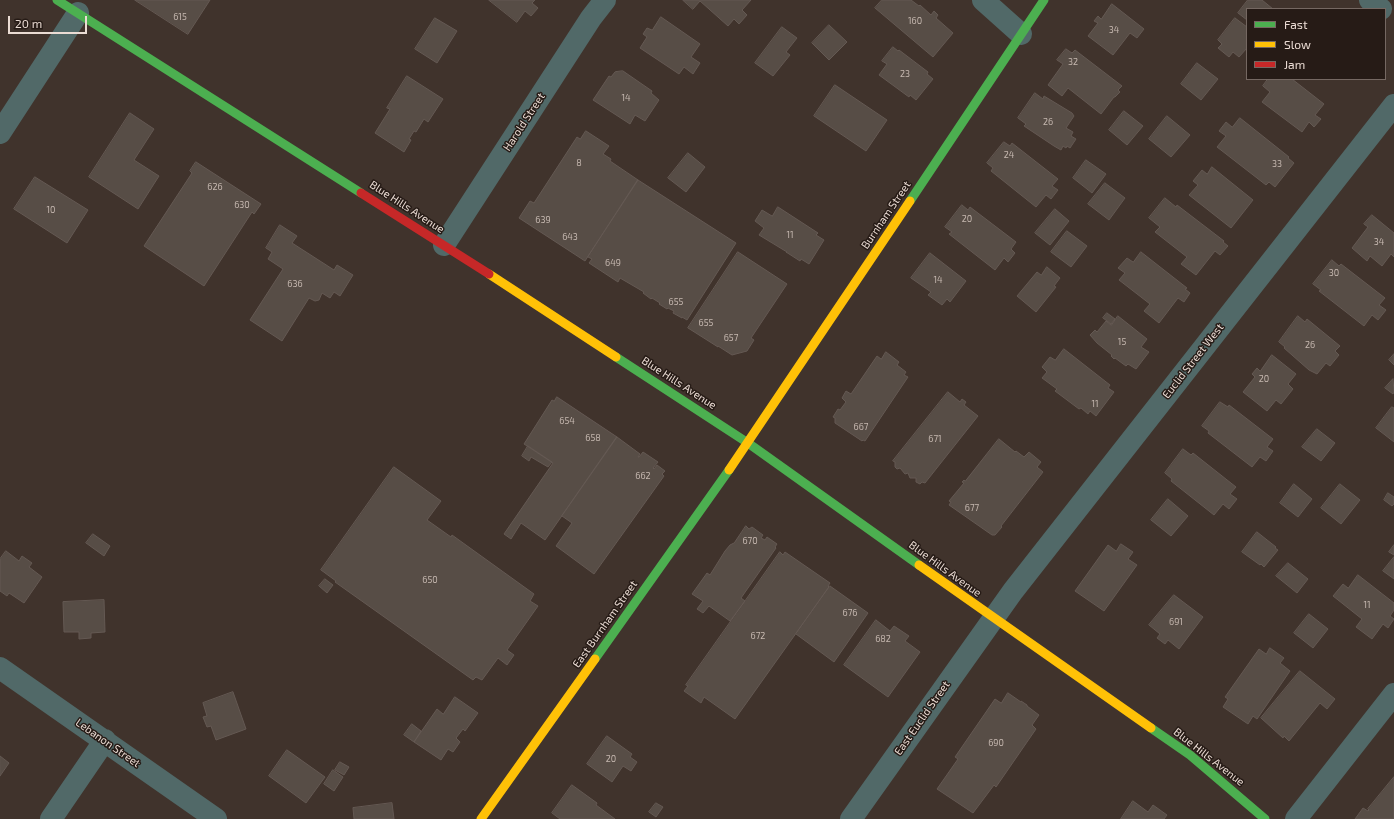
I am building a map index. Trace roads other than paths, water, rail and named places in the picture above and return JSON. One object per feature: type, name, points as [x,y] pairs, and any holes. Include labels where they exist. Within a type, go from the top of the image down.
[{"type":"main road","name":"Blue Hills Avenue","points":[[57,0],[211,96],[444,245],[748,443],[1190,755],[1265,819]]},
{"type":"main road","name":"Burnham Street","points":[[748,443],[1044,0]]},
{"type":"main road","name":"East Burnham Street","points":[[482,819],[748,443]]},
{"type":"street","name":"Harold Street","points":[[444,245],[591,18],[605,0]]},
{"type":"street","points":[[983,0],[1021,34]]},
{"type":"street","points":[[1370,0],[1379,8]]},
{"type":"street","points":[[0,133],[78,13]]},
{"type":"street","points":[[1386,14],[1394,20]]},
{"type":"street","name":"Euclid Street West","points":[[994,618],[1012,591],[1394,105]]},
{"type":"street","name":"East Euclid Street","points":[[851,819],[994,618]]},
{"type":"street","name":"Lebanon Street","points":[[0,668],[216,819]]},
{"type":"street","points":[[1296,819],[1394,694]]},
{"type":"street","points":[[51,819],[105,740]]}]
